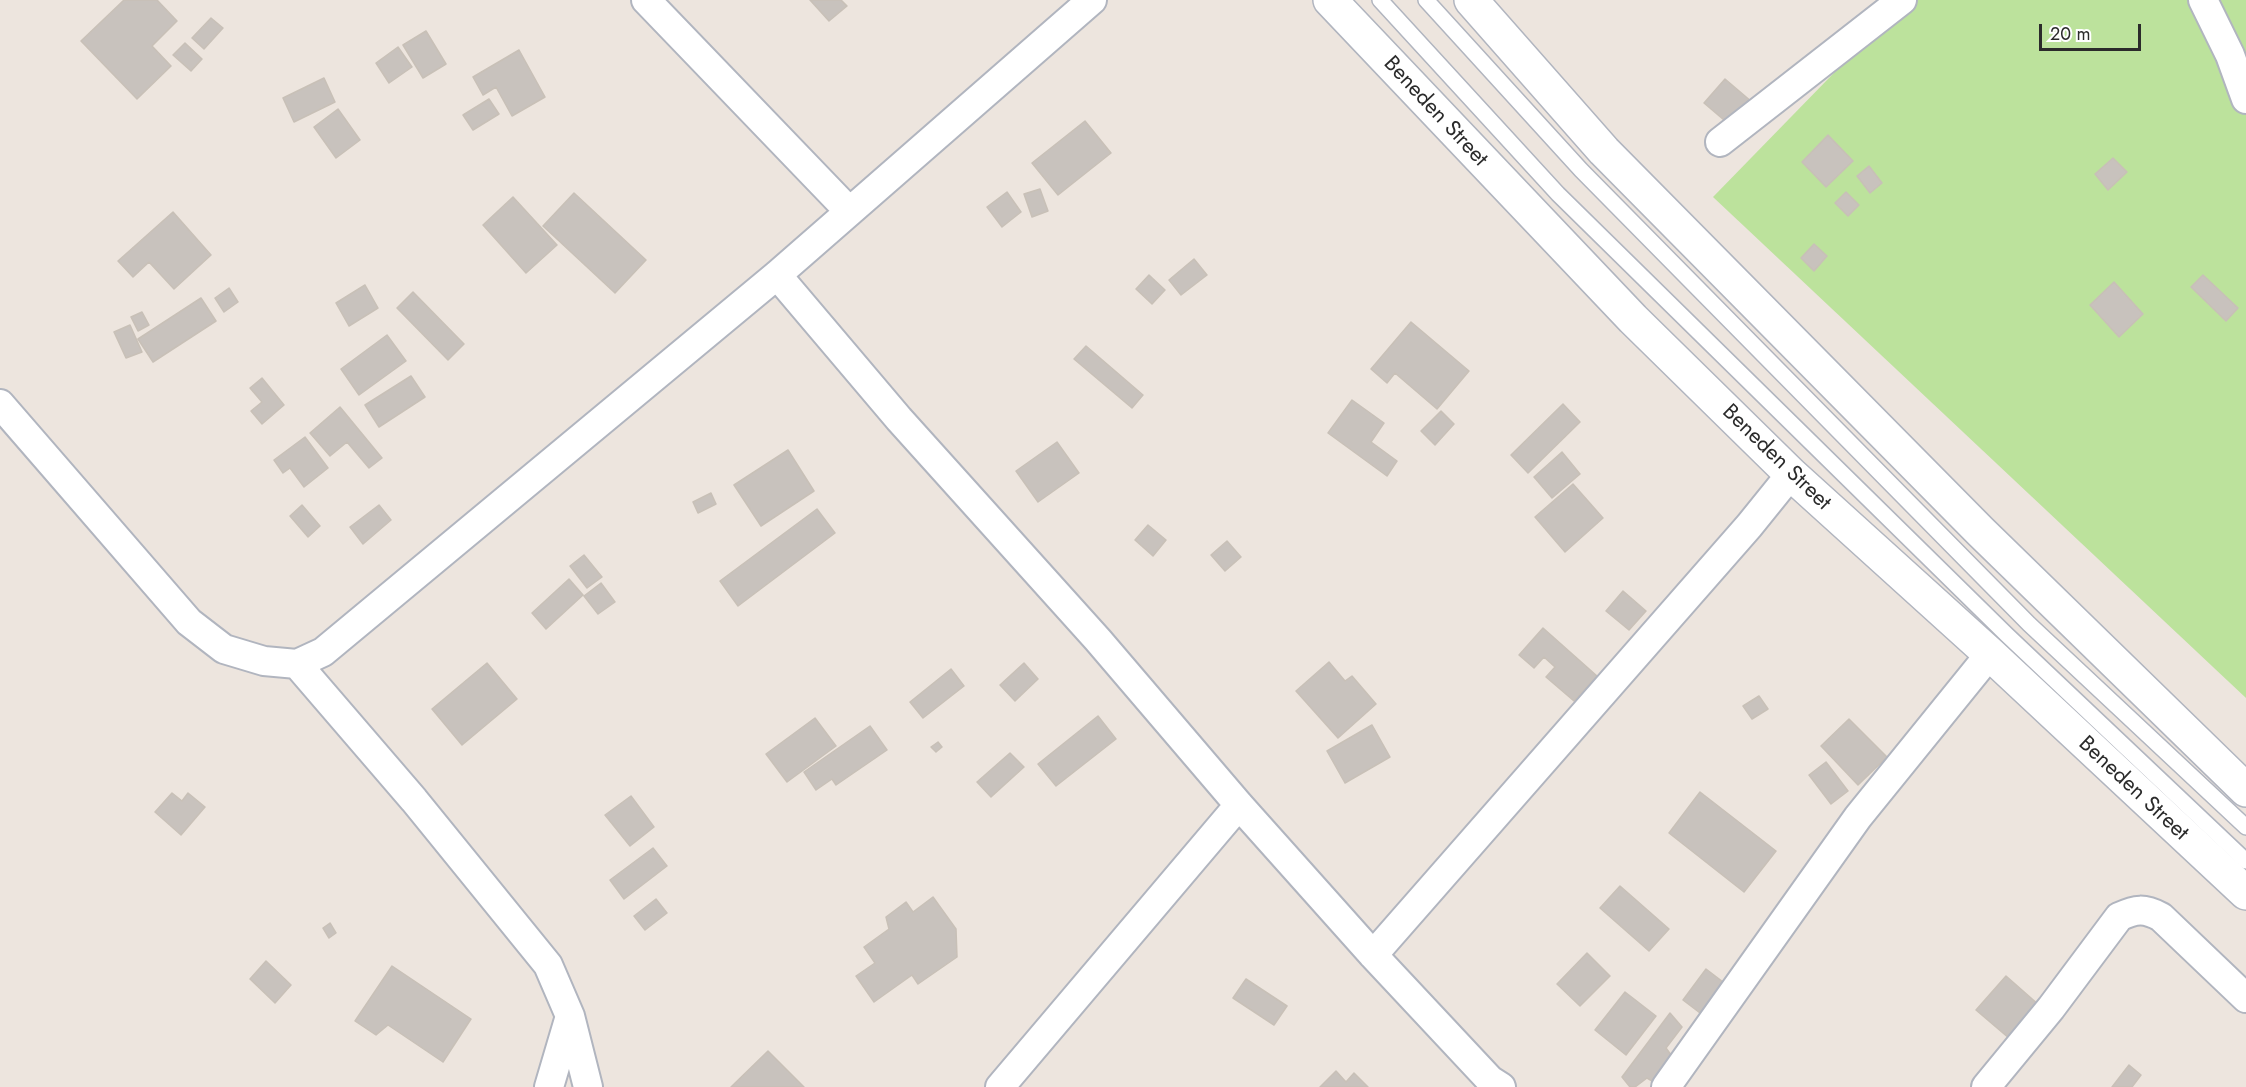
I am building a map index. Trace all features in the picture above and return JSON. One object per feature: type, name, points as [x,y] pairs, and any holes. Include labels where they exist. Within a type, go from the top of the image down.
[{"type":"main road","name":"Beneden Street","points":[[1330,0],[1634,319],[1791,474],[1990,654],[2246,893]]},
{"type":"main road","points":[[1471,0],[1612,160],[1980,531],[2246,789]]},
{"type":"street","points":[[646,0],[849,212]]},
{"type":"street","points":[[0,404],[189,622],[224,649],[264,661],[297,664],[323,652],[777,275],[1092,0]]},
{"type":"street","points":[[1720,142],[1902,0]]},
{"type":"street","points":[[2203,0],[2238,46],[2246,99]]},
{"type":"street","points":[[777,275],[899,419],[1098,639],[1239,805],[1372,955],[1492,1085]]},
{"type":"street","points":[[1372,955],[1749,526],[1791,474]]},
{"type":"street","points":[[1666,1087],[1858,817],[1990,654]]},
{"type":"street","points":[[297,664],[414,800],[548,965],[570,1016],[588,1087]]},
{"type":"street","points":[[1011,1083],[1239,805]]},
{"type":"street","points":[[1986,1087],[2051,1008],[2119,917],[2135,909],[2148,910],[2162,917],[2246,999]]},
{"type":"street","points":[[549,1087],[570,1016]]},
{"type":"lane","points":[[1380,0],[1567,203],[1998,627],[2246,861]]},
{"type":"lane","points":[[1426,0],[1581,170],[2029,624],[2246,827]]},
{"type":"green space","points":[[1905,0],[2246,0],[2246,698],[1713,197]]},
{"type":"building","points":[[124,0],[157,0],[177,21],[152,46],[171,66],[137,99],[81,41]]},
{"type":"building","points":[[810,0],[841,0],[847,6],[829,21]]},
{"type":"building","points":[[211,18],[223,28],[204,49],[192,38]]},
{"type":"building","points":[[426,31],[446,64],[423,78],[403,45]]},
{"type":"building","points":[[185,43],[202,59],[191,71],[173,55]]},
{"type":"building","points":[[398,47],[412,67],[389,83],[376,63]]},
{"type":"building","points":[[519,50],[545,97],[512,116],[496,87],[483,95],[473,77]]},
{"type":"building","points":[[324,78],[335,102],[294,122],[283,98]]},
{"type":"building","points":[[1725,79],[1752,102],[1731,126],[1704,103]]},
{"type":"building","points":[[489,99],[499,114],[473,130],[463,115]]},
{"type":"building","points":[[338,109],[360,140],[336,158],[314,127]]},
{"type":"building","points":[[1085,121],[1111,153],[1058,195],[1032,163]]},
{"type":"building","points":[[1828,135],[1853,161],[1826,187],[1802,162]]},
{"type":"building","points":[[2113,158],[2127,172],[2108,190],[2095,174]]},
{"type":"building","points":[[1869,166],[1882,183],[1870,193],[1857,176]]},
{"type":"building","points":[[1040,189],[1048,211],[1032,217],[1024,194]]},
{"type":"building","points":[[1007,192],[1021,212],[1002,227],[987,207]]},
{"type":"building","points":[[1846,192],[1859,205],[1848,216],[1835,203]]},
{"type":"building","points":[[574,193],[646,260],[615,293],[543,226]]},
{"type":"building","points":[[513,197],[557,245],[526,273],[483,225]]},
{"type":"building","points":[[173,212],[211,255],[174,289],[149,262],[133,277],[118,261]]},
{"type":"building","points":[[1814,244],[1827,256],[1814,271],[1801,258]]},
{"type":"building","points":[[1194,259],[1207,275],[1181,295],[1169,280]]},
{"type":"building","points":[[1149,275],[1165,290],[1152,304],[1136,289]]},
{"type":"building","points":[[2203,275],[2238,308],[2226,321],[2191,287]]},
{"type":"building","points":[[2114,282],[2143,314],[2119,337],[2090,305]]},
{"type":"building","points":[[365,285],[378,308],[349,326],[336,303]]},
{"type":"building","points":[[229,288],[238,302],[224,312],[215,298]]},
{"type":"building","points":[[413,292],[464,344],[448,360],[397,308]]},
{"type":"building","points":[[201,298],[216,321],[153,362],[138,339]]},
{"type":"building","points":[[142,312],[149,325],[138,331],[131,317]]},
{"type":"building","points":[[1411,322],[1469,371],[1437,409],[1395,373],[1387,383],[1371,369]]},
{"type":"building","points":[[130,325],[142,352],[126,358],[114,332]]},
{"type":"building","points":[[387,335],[406,361],[359,395],[341,369]]},
{"type":"building","points":[[1086,346],[1143,395],[1132,408],[1074,359]]},
{"type":"building","points":[[411,376],[425,397],[379,427],[365,405]]},
{"type":"building","points":[[262,378],[284,405],[262,424],[251,411],[262,402],[250,388]]},
{"type":"building","points":[[1352,400],[1384,423],[1371,442],[1397,461],[1387,476],[1328,433]]},
{"type":"building","points":[[1563,404],[1580,422],[1528,473],[1511,455]]},
{"type":"building","points":[[340,407],[382,458],[369,468],[347,442],[330,456],[310,433]]},
{"type":"building","points":[[1441,411],[1454,424],[1435,445],[1421,431]]},
{"type":"building","points":[[305,437],[328,468],[304,487],[290,468],[283,473],[274,460]]},
{"type":"building","points":[[1057,442],[1079,473],[1038,502],[1016,471]]},
{"type":"building","points":[[788,450],[814,491],[761,526],[734,485]]},
{"type":"building","points":[[1562,452],[1580,474],[1552,498],[1534,477]]},
{"type":"building","points":[[1573,484],[1603,518],[1565,552],[1535,517]]},
{"type":"building","points":[[711,493],[716,504],[698,513],[693,502]]},
{"type":"building","points":[[302,505],[320,526],[308,537],[290,516]]},
{"type":"building","points":[[379,505],[391,520],[363,544],[350,527]]},
{"type":"building","points":[[817,509],[835,533],[738,606],[720,581]]},
{"type":"building","points":[[1148,525],[1166,540],[1153,556],[1135,540]]},
{"type":"building","points":[[1227,541],[1241,557],[1225,571],[1211,555]]},
{"type":"building","points":[[584,555],[602,577],[587,588],[570,566]]},
{"type":"building","points":[[569,579],[583,595],[546,629],[532,613]]},
{"type":"building","points":[[601,583],[615,602],[598,614],[584,596]]},
{"type":"building","points":[[1623,591],[1646,611],[1629,630],[1606,611]]},
{"type":"building","points":[[1543,628],[1597,676],[1574,701],[1546,677],[1555,667],[1544,657],[1534,668],[1519,655]]},
{"type":"building","points":[[1329,662],[1345,681],[1352,676],[1376,704],[1338,738],[1296,691]]},
{"type":"building","points":[[487,663],[517,699],[462,745],[432,709]]},
{"type":"building","points":[[1024,663],[1038,679],[1015,701],[1000,685]]},
{"type":"building","points":[[951,669],[964,686],[923,718],[910,702]]},
{"type":"building","points":[[1759,696],[1768,709],[1752,719],[1743,706]]},
{"type":"building","points":[[1098,716],[1116,739],[1056,786],[1038,764]]},
{"type":"building","points":[[815,718],[836,746],[787,782],[766,754]]},
{"type":"building","points":[[1849,719],[1887,757],[1858,785],[1821,746]]},
{"type":"building","points":[[1372,725],[1390,757],[1345,783],[1327,751]]},
{"type":"building","points":[[870,726],[887,750],[836,785],[832,779],[816,790],[804,772]]},
{"type":"building","points":[[938,742],[942,747],[936,752],[931,747]]},
{"type":"building","points":[[1010,753],[1024,767],[991,797],[977,782]]},
{"type":"building","points":[[1826,762],[1848,791],[1831,804],[1809,775]]},
{"type":"building","points":[[1700,792],[1776,851],[1744,892],[1669,833]]},
{"type":"building","points":[[172,793],[182,801],[188,793],[205,807],[181,835],[155,812]]},
{"type":"building","points":[[631,796],[654,827],[630,846],[605,815]]},
{"type":"building","points":[[653,848],[667,866],[624,899],[610,880]]},
{"type":"building","points":[[1620,886],[1669,929],[1649,951],[1600,908]]},
{"type":"building","points":[[933,897],[956,929],[957,957],[918,984],[912,975],[874,1002],[856,976],[875,963],[864,947],[889,929],[886,917],[906,902],[913,912]]},
{"type":"building","points":[[656,899],[667,913],[645,930],[634,916]]},
{"type":"building","points":[[330,923],[336,933],[329,938],[323,928]]},
{"type":"building","points":[[1587,953],[1610,976],[1580,1006],[1557,984]]},
{"type":"building","points":[[266,961],[291,985],[275,1003],[250,979]]},
{"type":"building","points":[[392,966],[471,1019],[443,1062],[388,1025],[376,1035],[355,1021]]},
{"type":"building","points":[[1706,969],[1727,985],[1704,1016],[1683,1000]]},
{"type":"building","points":[[2006,976],[2039,1005],[2010,1039],[1976,1010]]},
{"type":"building","points":[[1246,979],[1287,1006],[1274,1025],[1233,998]]},
{"type":"building","points":[[1625,992],[1656,1016],[1626,1055],[1595,1030]]},
{"type":"building","points":[[1670,1013],[1682,1027],[1666,1048],[1677,1063],[1662,1087],[1647,1078],[1635,1087],[1630,1087],[1622,1077]]},
{"type":"building","points":[[768,1051],[804,1087],[731,1087]]},
{"type":"building","points":[[2129,1065],[2141,1075],[2132,1087],[2112,1087]]},
{"type":"building","points":[[1336,1071],[1346,1082],[1354,1073],[1368,1087],[1320,1087]]}]
